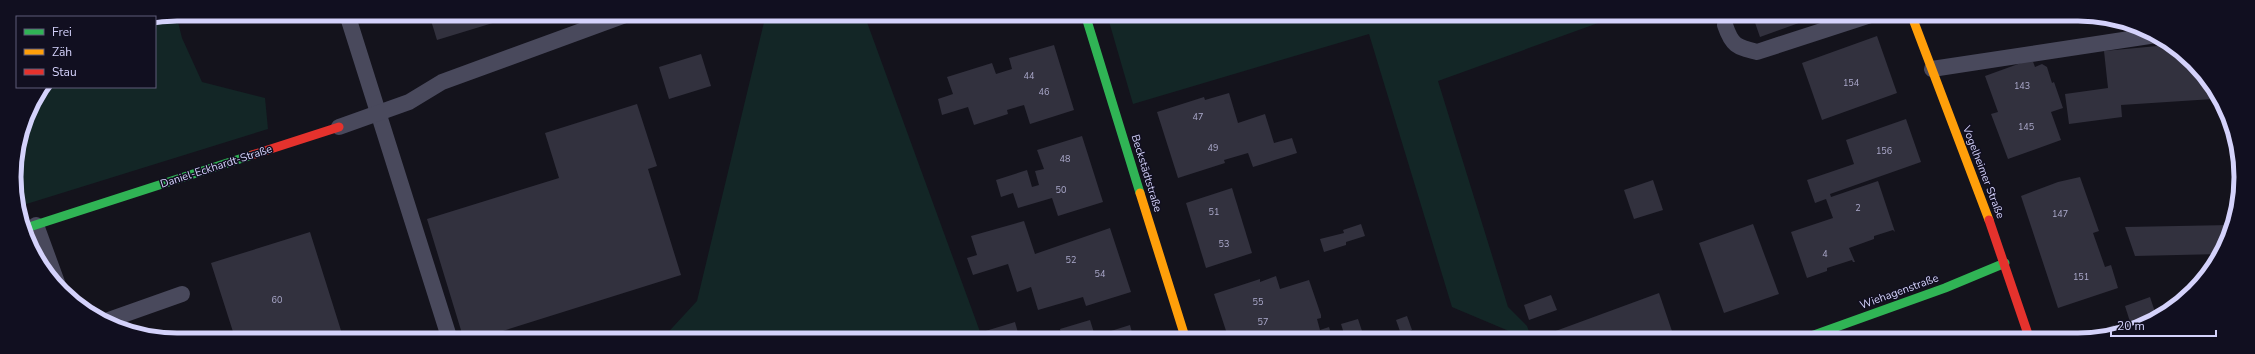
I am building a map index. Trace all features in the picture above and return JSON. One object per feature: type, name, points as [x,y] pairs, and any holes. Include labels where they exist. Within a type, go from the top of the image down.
[{"type":"street","name":"Beckstädtstraße","points":[[1087,21],[1184,333]]},
{"type":"street","name":"Vogelheimer Straße","points":[[1914,21],[2005,263],[2028,333]]},
{"type":"street","name":"Daniel-Eckhardt-Straße","points":[[29,227],[339,127]]},
{"type":"street","name":"Wiehagenstraße","points":[[1820,333],[1945,288],[2005,263]]},
{"type":"lane","points":[[349,21],[448,333]]},
{"type":"lane","name":"Daniel-Eckhardt-Straße","points":[[339,127],[409,102],[442,82],[609,21]]},
{"type":"lane","points":[[1725,25],[1728,35],[1738,48],[1758,52],[1853,21]]},
{"type":"lane","points":[[1932,69],[2146,37]]},
{"type":"lane","points":[[29,227],[48,265]]},
{"type":"lane","points":[[112,319],[182,294]]},
{"type":"green space","points":[[178,21],[182,38],[202,82],[265,98],[268,129],[24,205],[21,187],[21,167],[26,137],[37,108],[47,90],[48,88],[156,88],[156,22]]},
{"type":"green space","points":[[764,21],[867,21],[980,333],[667,333],[697,301]]},
{"type":"green space","points":[[1109,21],[1604,21],[1438,81],[1508,307],[1527,326],[1530,333],[1510,333],[1509,331],[1452,307],[1369,34],[1133,104]]},
{"type":"building","points":[[431,21],[499,21],[437,40]]},
{"type":"building","points":[[1754,21],[1804,21],[1760,37]]},
{"type":"building","points":[[1877,36],[1897,93],[1822,120],[1802,63]]},
{"type":"building","points":[[1054,45],[1074,110],[1030,124],[1024,105],[1007,110],[1008,114],[974,125],[968,107],[942,115],[938,99],[953,94],[947,77],[992,63],[996,74],[1012,69],[1009,58]]},
{"type":"building","points":[[2162,46],[2173,53],[2195,74],[2208,90],[2213,99],[2121,105],[2122,117],[2069,124],[2065,94],[2108,88],[2104,51]]},
{"type":"building","points":[[701,54],[711,86],[669,99],[659,67]]},
{"type":"building","points":[[2032,59],[2035,67],[2042,64],[2047,67],[2052,83],[2054,82],[2063,108],[2051,112],[2061,140],[2008,159],[1991,114],[1998,112],[1985,76]]},
{"type":"building","points":[[1229,93],[1238,123],[1265,114],[1274,143],[1292,138],[1297,153],[1253,167],[1248,153],[1224,160],[1225,163],[1178,178],[1157,112],[1204,97],[1205,100]]},
{"type":"building","points":[[637,104],[657,166],[648,169],[681,275],[496,333],[462,333],[427,219],[559,178],[545,133]]},
{"type":"building","points":[[1906,119],[1921,162],[1830,194],[1831,197],[1878,181],[1895,232],[1893,230],[1874,236],[1874,239],[1849,248],[1855,262],[1852,260],[1827,268],[1827,271],[1807,278],[1791,232],[1833,218],[1826,199],[1815,203],[1807,180],[1854,164],[1846,140]]},
{"type":"building","points":[[1082,136],[1103,202],[1058,216],[1052,198],[1018,208],[1013,193],[1001,197],[996,180],[1027,170],[1032,187],[1039,185],[1035,171],[1044,169],[1037,150]]},
{"type":"building","points":[[2080,177],[2099,231],[2093,233],[2105,267],[2111,265],[2118,288],[2058,308],[2021,196],[2058,182]]},
{"type":"building","points":[[1653,180],[1663,210],[1634,219],[1624,190]]},
{"type":"building","points":[[1232,188],[1252,253],[1206,268],[1186,203]]},
{"type":"building","points":[[1024,221],[1035,254],[1110,228],[1131,292],[1086,306],[1083,297],[1038,310],[1031,287],[1017,292],[1008,264],[973,275],[967,258],[977,255],[971,236]]},
{"type":"building","points":[[1361,224],[1365,236],[1346,242],[1346,245],[1324,252],[1320,239],[1344,233],[1343,230]]},
{"type":"building","points":[[1753,224],[1779,294],[1724,313],[1699,243]]},
{"type":"building","points":[[2227,225],[2213,254],[2135,256],[2125,227]]},
{"type":"building","points":[[310,232],[342,333],[233,333],[211,263]]},
{"type":"building","points":[[1276,276],[1280,289],[1309,280],[1321,315],[1321,318],[1317,319],[1320,330],[1329,327],[1331,333],[1227,333],[1214,294],[1260,279],[1260,282]]},
{"type":"building","points":[[1659,293],[1673,333],[1550,333]]},
{"type":"building","points":[[1551,295],[1557,310],[1529,320],[1524,305]]},
{"type":"building","points":[[2150,297],[2155,312],[2131,324],[2125,306]]},
{"type":"building","points":[[1407,316],[1412,330],[1401,333],[1396,320]]},
{"type":"building","points":[[1358,319],[1362,331],[1356,333],[1344,333],[1341,324]]},
{"type":"building","points":[[1090,320],[1094,333],[1061,333],[1060,329]]},
{"type":"building","points":[[1015,322],[1018,333],[979,333]]},
{"type":"building","points":[[1130,325],[1132,333],[1105,333]]},
{"type":"building","points":[[2114,325],[2116,328],[2098,332],[2093,332]]},
{"type":"traffic: fast","points":[[1087,21],[1140,193]]},
{"type":"traffic: fast","points":[[29,227],[252,155]]},
{"type":"traffic: fast","points":[[1820,333],[1945,288],[2005,263]]},
{"type":"traffic: slow","points":[[1914,21],[1989,220]]},
{"type":"traffic: slow","points":[[1140,193],[1184,333]]},
{"type":"traffic: jam","points":[[252,155],[339,127]]},
{"type":"traffic: jam","points":[[1989,220],[2028,333]]}]
